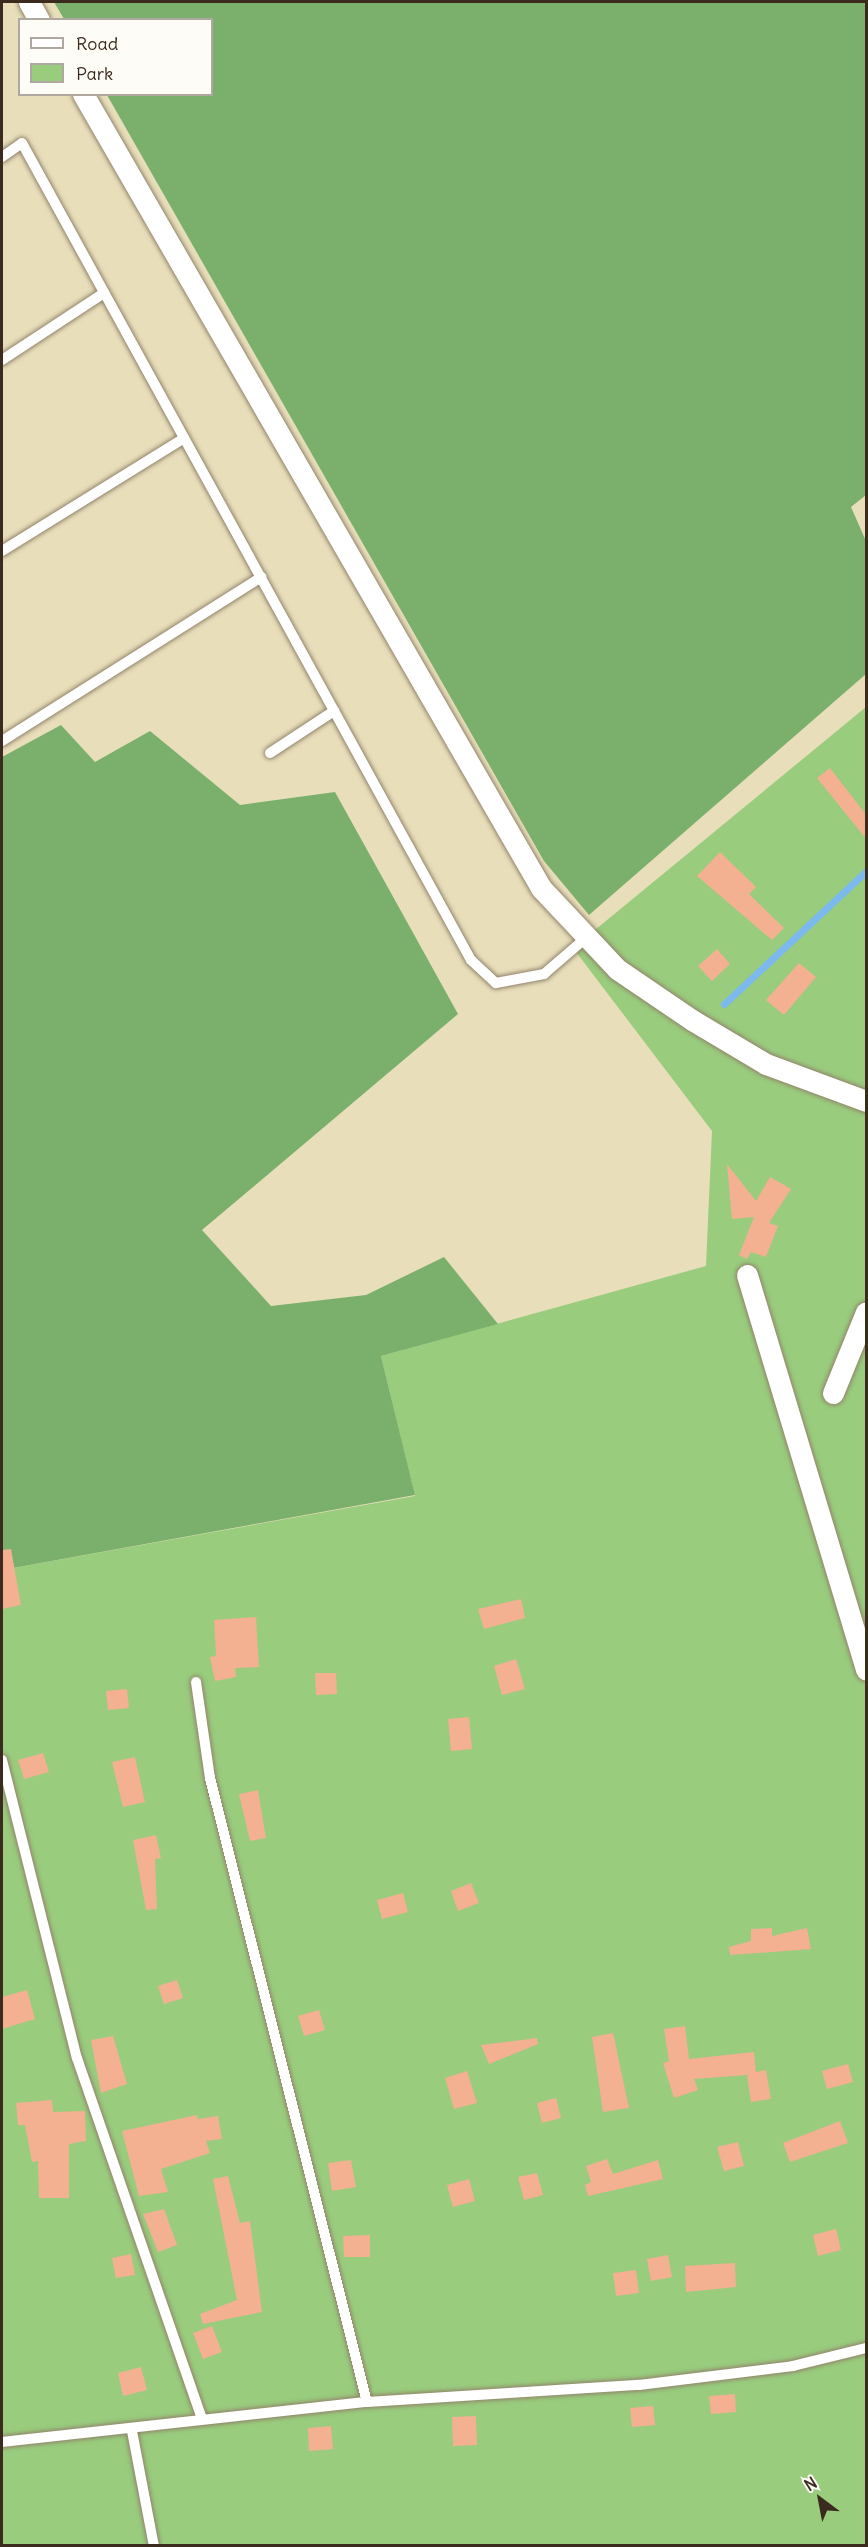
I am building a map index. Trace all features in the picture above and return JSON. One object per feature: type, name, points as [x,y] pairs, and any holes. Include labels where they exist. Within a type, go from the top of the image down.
[{"type":"street","points":[[29,2],[38,18]]},
{"type":"street","points":[[84,96],[541,888],[617,969],[766,1064],[867,1101]]},
{"type":"street","points":[[747,1275],[867,1669]]},
{"type":"street","points":[[833,1393],[867,1312]]},
{"type":"lane","points":[[2,157],[22,143],[471,960],[496,983],[544,974],[587,937]]},
{"type":"lane","points":[[2,360],[104,293]]},
{"type":"lane","points":[[2,551],[184,438]]},
{"type":"lane","points":[[2,741],[261,577]]},
{"type":"lane","points":[[270,753],[334,711]]},
{"type":"lane","points":[[195,1682],[210,1778],[367,2402]]},
{"type":"lane","points":[[2,1760],[77,2058],[119,2192],[202,2419]]},
{"type":"lane","points":[[2,2442],[132,2431],[202,2419],[367,2402],[639,2385],[793,2366],[867,2348]]},
{"type":"lane","points":[[132,2431],[154,2546]]},
{"type":"green space","points":[[54,2],[866,2],[866,495],[851,507],[866,541],[866,674],[589,915],[544,861],[108,96],[213,96],[213,18],[63,18]]},
{"type":"green space","points":[[866,707],[866,2545],[2,2546],[2,1570],[415,1496],[381,1356],[706,1266],[712,1131],[573,948]]},
{"type":"green space","points":[[61,725],[95,762],[150,731],[240,805],[335,792],[458,1014],[202,1230],[271,1306],[366,1295],[444,1257],[498,1324],[381,1356],[415,1495],[2,1570],[2,757]]},
{"type":"building","points":[[830,768],[867,816],[867,840],[817,778]]},
{"type":"building","points":[[720,852],[756,887],[749,894],[784,928],[772,940],[697,876]]},
{"type":"building","points":[[717,949],[730,964],[712,981],[698,966]]},
{"type":"building","points":[[799,963],[816,977],[784,1015],[766,1000]]},
{"type":"building","points":[[727,1164],[756,1201],[770,1177],[791,1189],[769,1223],[778,1226],[766,1257],[751,1252],[747,1259],[739,1255],[754,1217],[732,1219]]},
{"type":"building","points":[[11,1549],[21,1605],[2,1609],[2,1550]]},
{"type":"building","points":[[521,1599],[525,1618],[484,1629],[478,1609]]},
{"type":"building","points":[[256,1617],[259,1667],[235,1668],[236,1677],[215,1681],[210,1657],[216,1656],[214,1620]]},
{"type":"building","points":[[516,1659],[525,1689],[502,1695],[494,1666]]},
{"type":"building","points":[[315,1673],[336,1673],[337,1694],[316,1695]]},
{"type":"building","points":[[127,1689],[129,1708],[108,1710],[106,1691]]},
{"type":"building","points":[[469,1717],[472,1749],[451,1751],[448,1719]]},
{"type":"building","points":[[43,1753],[49,1772],[24,1779],[18,1760]]},
{"type":"building","points":[[135,1757],[145,1802],[123,1807],[112,1762]]},
{"type":"building","points":[[258,1790],[266,1838],[250,1841],[239,1794]]},
{"type":"building","points":[[156,1835],[161,1858],[155,1859],[157,1909],[146,1910],[133,1840]]},
{"type":"building","points":[[471,1883],[479,1903],[458,1911],[451,1891]]},
{"type":"building","points":[[403,1893],[408,1912],[382,1919],[377,1900]]},
{"type":"building","points":[[772,1928],[772,1936],[807,1928],[811,1949],[730,1955],[729,1947],[751,1941],[751,1929]]},
{"type":"building","points":[[177,1980],[183,1998],[164,2004],[158,1986]]},
{"type":"building","points":[[27,1990],[35,2019],[2,2029],[2,1997]]},
{"type":"building","points":[[319,2010],[325,2030],[304,2036],[298,2016]]},
{"type":"building","points":[[685,2026],[689,2059],[754,2052],[756,2072],[766,2070],[771,2099],[751,2102],[747,2075],[694,2079],[698,2090],[674,2098],[663,2063],[669,2061],[664,2029]]},
{"type":"building","points":[[613,2033],[629,2108],[603,2112],[592,2037]]},
{"type":"building","points":[[113,2036],[127,2084],[101,2093],[91,2040]]},
{"type":"building","points":[[537,2038],[538,2044],[489,2064],[481,2045]]},
{"type":"building","points":[[848,2064],[853,2082],[827,2089],[822,2071]]},
{"type":"building","points":[[467,2071],[477,2103],[454,2109],[445,2078]]},
{"type":"building","points":[[556,2098],[561,2118],[542,2123],[537,2103]]},
{"type":"building","points":[[52,2100],[53,2112],[85,2111],[86,2141],[69,2144],[69,2198],[39,2198],[38,2161],[32,2162],[25,2125],[18,2125],[16,2103]]},
{"type":"building","points":[[197,2115],[198,2119],[218,2116],[222,2139],[206,2141],[210,2153],[161,2169],[168,2192],[139,2196],[122,2131]]},
{"type":"building","points":[[840,2121],[848,2143],[790,2162],[783,2143]]},
{"type":"building","points":[[738,2142],[744,2166],[724,2171],[717,2147]]},
{"type":"building","points":[[607,2159],[613,2174],[658,2160],[663,2179],[588,2196],[585,2185],[591,2182],[586,2166]]},
{"type":"building","points":[[351,2160],[356,2187],[332,2191],[328,2163]]},
{"type":"building","points":[[537,2173],[543,2195],[524,2200],[518,2177]]},
{"type":"building","points":[[228,2176],[240,2223],[250,2221],[262,2312],[203,2324],[200,2314],[237,2300],[213,2179]]},
{"type":"building","points":[[469,2179],[475,2201],[453,2207],[447,2185]]},
{"type":"building","points":[[164,2209],[177,2245],[158,2252],[143,2214]]},
{"type":"building","points":[[836,2229],[841,2250],[818,2256],[813,2235]]},
{"type":"building","points":[[370,2235],[370,2257],[344,2257],[343,2236]]},
{"type":"building","points":[[131,2254],[135,2275],[116,2278],[112,2258]]},
{"type":"building","points":[[668,2255],[672,2277],[651,2281],[647,2259]]},
{"type":"building","points":[[735,2263],[736,2287],[686,2292],[685,2266]]},
{"type":"building","points":[[636,2270],[639,2293],[616,2296],[613,2273]]},
{"type":"building","points":[[212,2326],[222,2352],[203,2359],[193,2333]]},
{"type":"building","points":[[141,2367],[147,2390],[123,2396],[118,2373]]},
{"type":"building","points":[[735,2394],[736,2412],[711,2414],[709,2396]]},
{"type":"building","points":[[653,2406],[655,2425],[632,2427],[630,2408]]},
{"type":"building","points":[[476,2416],[477,2445],[453,2446],[452,2417]]},
{"type":"building","points":[[331,2426],[333,2449],[309,2451],[308,2428]]},
{"type":"waterway","points":[[724,1004],[866,871]]}]
